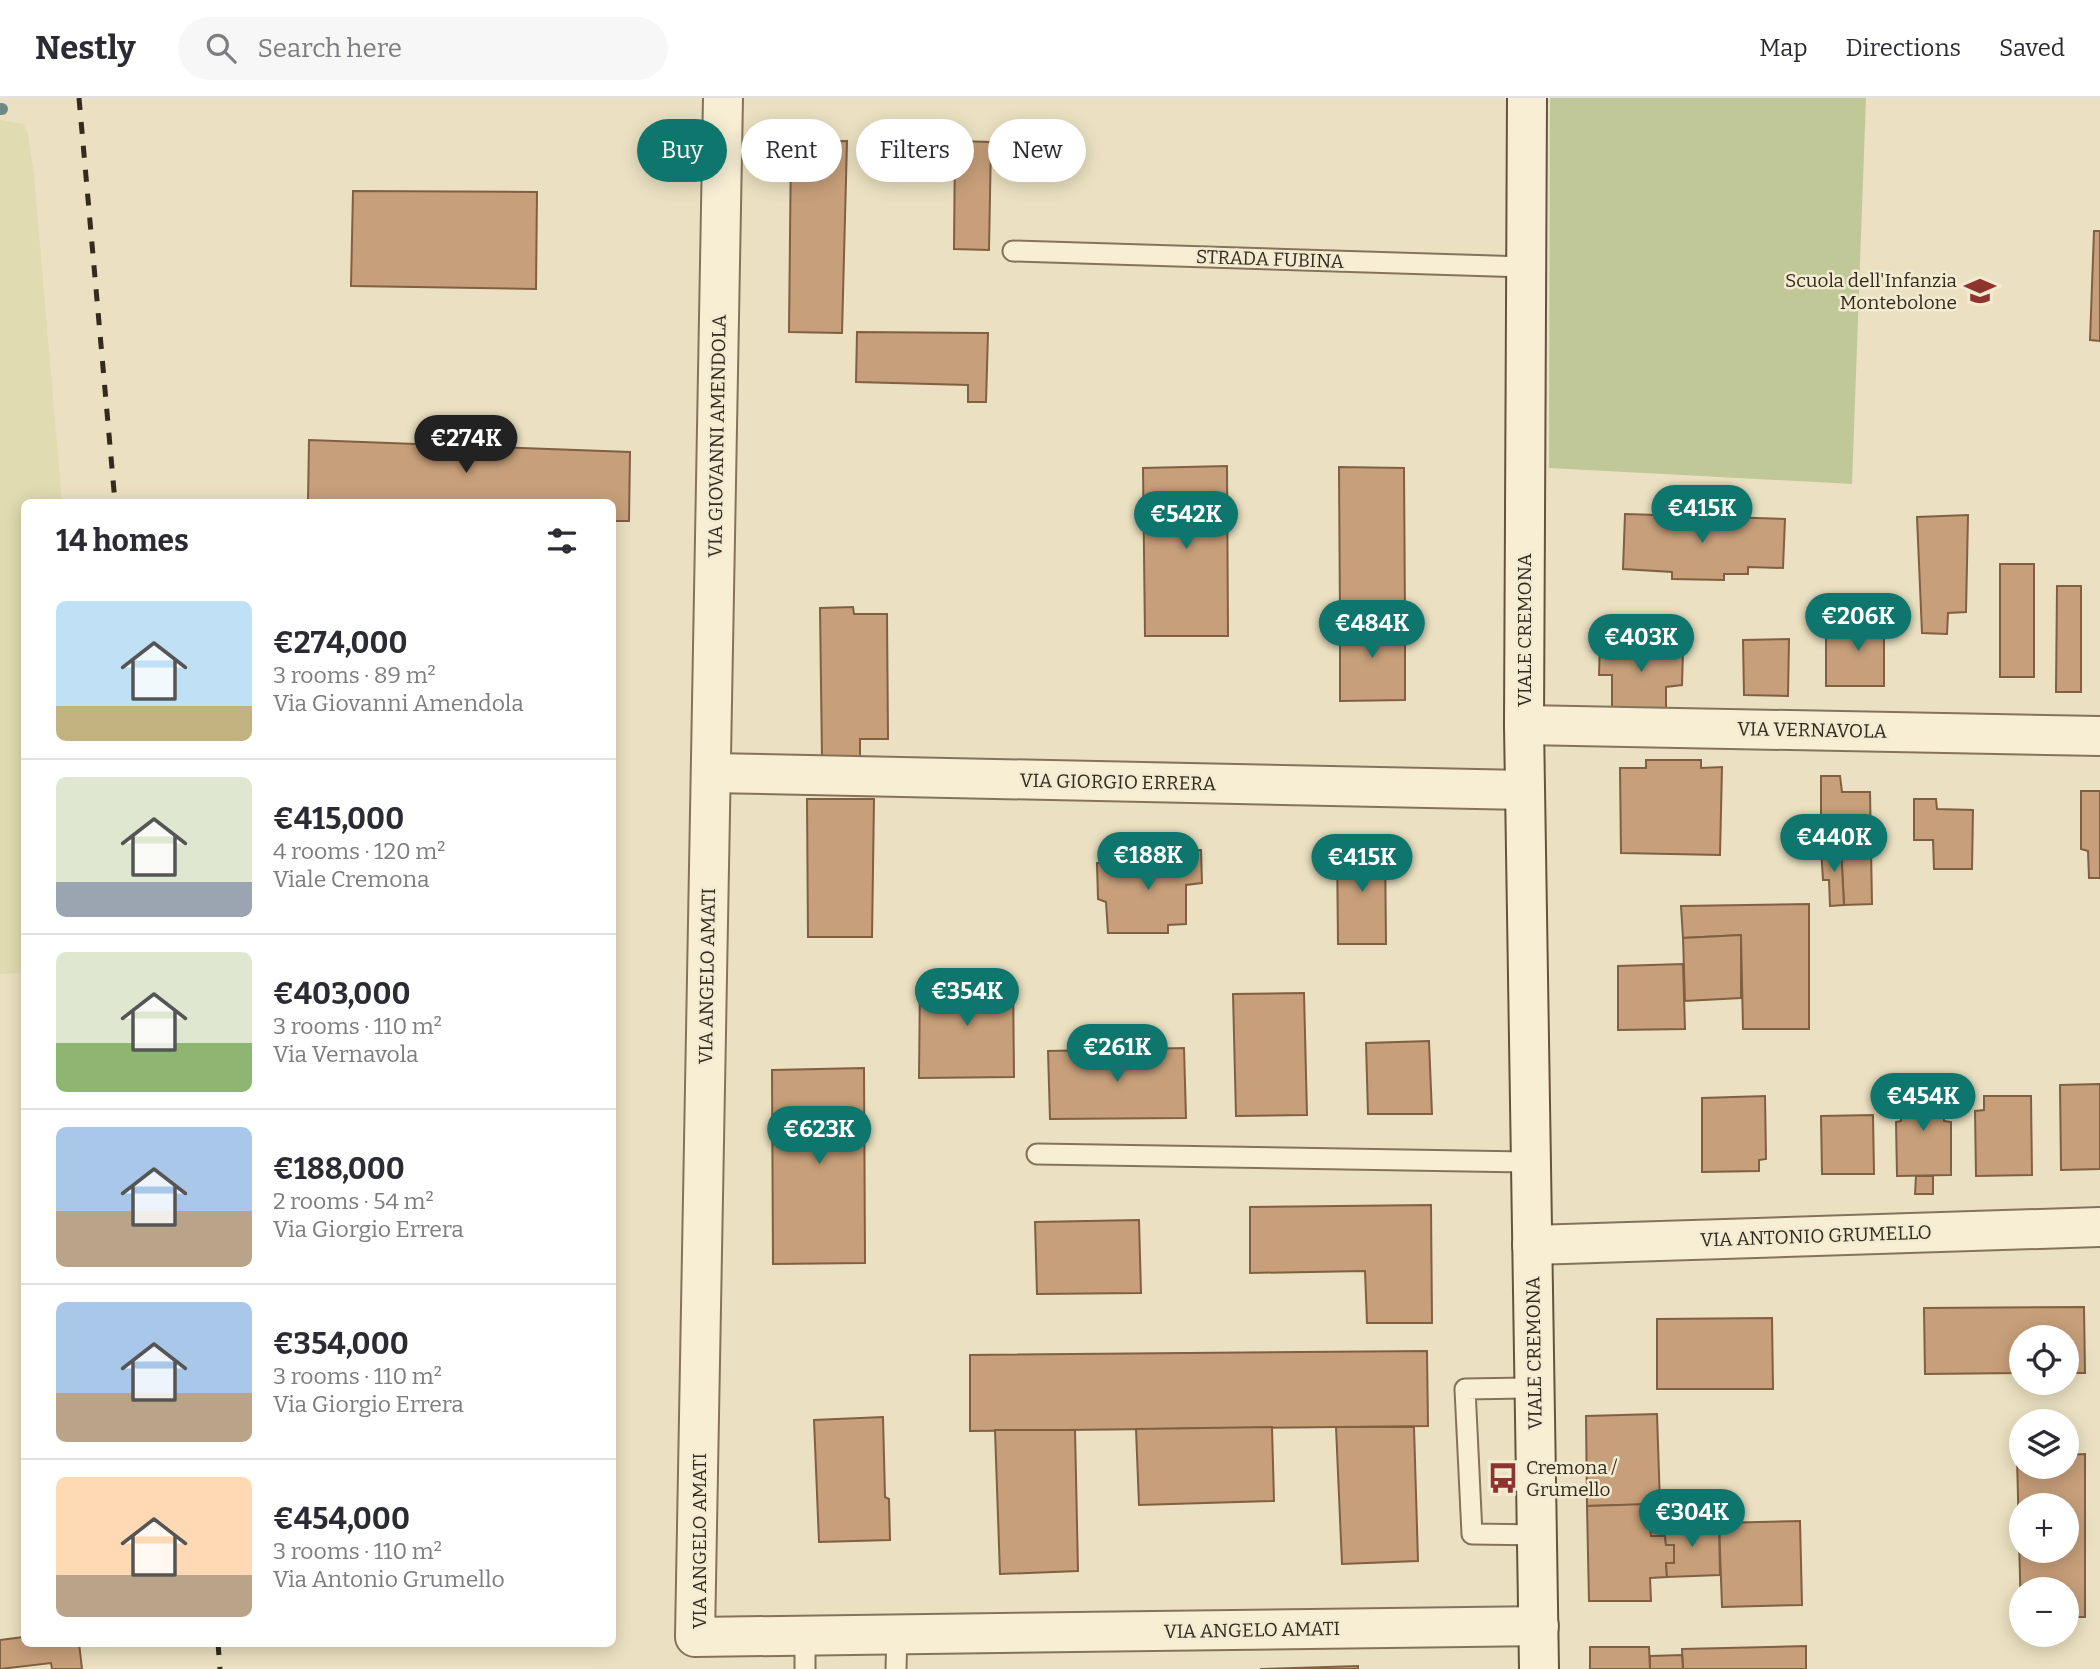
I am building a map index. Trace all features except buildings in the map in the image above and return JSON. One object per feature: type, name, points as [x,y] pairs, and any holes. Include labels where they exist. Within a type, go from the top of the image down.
[{"type":"street","name":"VIA GIOVANNI AMENDOLA","points":[[711,773],[723,98]]},
{"type":"street","name":"VIALE CREMONA","points":[[1527,98],[1524,725],[1539,1669]]},
{"type":"street","name":"VIA VERNAVOLA","points":[[1524,725],[2100,736]]},
{"type":"street","name":"VIA GIORGIO ERRERA","points":[[711,773],[1525,790]]},
{"type":"street","name":"VIA ANGELO AMATI","points":[[711,773],[695,1637],[805,1652],[897,1651],[943,1633],[1539,1626]]},
{"type":"street","name":"VIA ANTONIO GRUMELLO","points":[[1532,1245],[2100,1227]]},
{"type":"lane","name":"STRADA FUBINA","points":[[1013,251],[1526,267]]},
{"type":"lane","points":[[1037,1154],[1530,1162]]},
{"type":"lane","points":[[1534,1388],[1465,1390],[1472,1534],[1537,1535]]},
{"type":"shaded area","points":[[0,120],[23,124],[28,133],[34,175],[62,499],[21,499],[21,973],[0,974]]},
{"type":"green space","points":[[1550,98],[1866,98],[1852,484],[1549,468]]},
{"type":"railway","points":[[79,98],[115,499]]},
{"type":"railway","points":[[218,1647],[220,1669]]},
{"type":"place","name":"Scuola dell'Infanzia Montebolone","points":[[1980,291]]},
{"type":"place","name":"Cremona / Grumello","points":[[1503,1478]]}]
